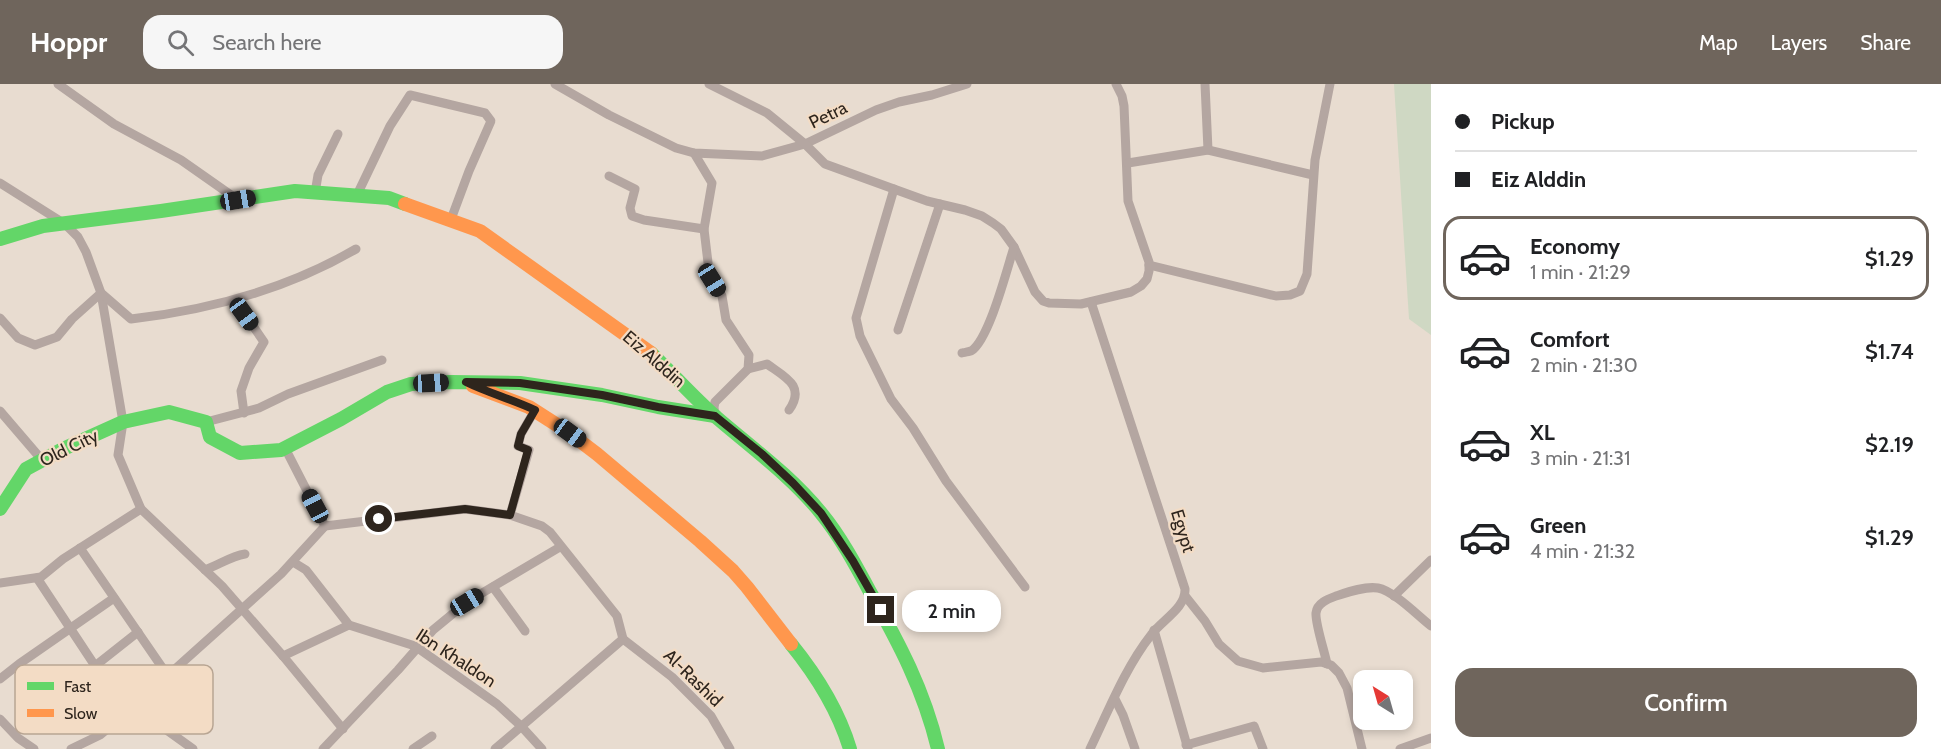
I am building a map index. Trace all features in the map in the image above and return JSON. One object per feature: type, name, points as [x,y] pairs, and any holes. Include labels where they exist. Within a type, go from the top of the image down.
[{"type":"street","points":[[58,84],[114,124],[173,155],[238,200]]},
{"type":"street","name":"Petra","points":[[555,84],[609,116],[675,148],[694,153],[762,156],[805,144],[876,110],[967,84]]},
{"type":"street","points":[[709,84],[767,113],[805,144],[825,164],[894,189],[982,216],[1001,229],[1014,247],[1035,292],[1043,301],[1081,304],[1131,292],[1147,279],[1149,265],[1128,201],[1124,106],[1116,84]]},
{"type":"street","points":[[722,91],[732,84]]},
{"type":"street","points":[[1205,84],[1208,150]]},
{"type":"street","points":[[1149,265],[1276,296],[1296,294],[1303,287],[1307,274],[1313,175],[1330,84]]},
{"type":"street","points":[[356,197],[390,126],[410,95],[485,113],[491,121],[450,222]]},
{"type":"street","points":[[315,193],[318,175],[338,134]]},
{"type":"street","points":[[1128,163],[1208,150],[1313,175]]},
{"type":"street","points":[[694,153],[712,183],[704,229],[710,275],[722,296],[726,320],[749,355],[748,369]]},
{"type":"street","points":[[609,176],[634,189],[630,208],[632,216],[644,220],[704,229]]},
{"type":"street","points":[[0,183],[66,224],[82,244],[101,293],[123,422],[118,455],[141,509],[222,586],[284,656],[343,729]]},
{"type":"street","points":[[894,189],[856,318],[860,336],[891,399],[913,428],[946,481],[1025,587]]},
{"type":"street","name":"Eiz Alddin","points":[[0,239],[43,226],[295,191],[389,198],[480,231],[646,348],[715,416],[793,483],[821,513],[853,561],[916,679],[931,720],[938,749]]},
{"type":"street","points":[[898,330],[940,204]]},
{"type":"street","points":[[962,353],[976,347],[987,330],[1014,247]]},
{"type":"street","points":[[101,293],[131,319],[196,309],[235,300],[299,277],[356,249]]},
{"type":"street","points":[[0,318],[18,338],[35,345],[57,337],[72,319],[101,293]]},
{"type":"street","points":[[235,300],[264,342],[249,368],[241,391],[244,413]]},
{"type":"street","name":"Egypt","points":[[1092,302],[1186,597]]},
{"type":"street","points":[[382,360],[300,389],[267,405],[206,422],[210,437],[238,452],[285,448],[387,392],[411,384],[520,383],[602,395],[715,416],[716,399],[748,369],[767,364],[795,386],[796,400],[789,410]]},
{"type":"street","points":[[466,382],[535,410],[570,433],[604,458],[710,549],[742,581],[821,685],[840,718],[850,749]]},
{"type":"street","points":[[510,515],[528,450],[518,446],[521,434],[535,410]]},
{"type":"street","points":[[0,411],[42,460]]},
{"type":"street","name":"Old City","points":[[0,508],[24,471],[42,460],[123,422],[168,412],[206,422]]},
{"type":"street","points":[[285,448],[325,526]]},
{"type":"street","points":[[0,583],[43,575],[141,509]]},
{"type":"street","points":[[180,665],[293,562],[325,526],[465,509],[510,515],[546,529],[617,616],[623,639],[495,749]]},
{"type":"street","points":[[323,749],[433,630],[467,602],[560,547]]},
{"type":"street","points":[[80,548],[160,665]]},
{"type":"street","points":[[205,570],[233,556],[246,554]]},
{"type":"street","points":[[1394,596],[1431,560]]},
{"type":"street","points":[[284,656],[349,625],[306,570],[293,562]]},
{"type":"street","points":[[36,578],[94,665]]},
{"type":"street","points":[[493,587],[525,631]]},
{"type":"street","points":[[1327,664],[1316,614],[1319,606],[1327,599],[1343,593],[1380,588],[1394,596],[1431,626]]},
{"type":"street","points":[[1090,749],[1142,647],[1154,630],[1181,605],[1186,597],[1205,621],[1218,644],[1238,661],[1263,668],[1321,663],[1331,665],[1339,673],[1347,688],[1362,749]]},
{"type":"street","points":[[18,665],[114,598]]},
{"type":"street","name":"Ibn Khaldon","points":[[349,625],[417,648],[496,704],[542,749]]},
{"type":"street","points":[[1154,630],[1187,747],[1254,726],[1263,749]]},
{"type":"street","points":[[96,665],[138,632]]},
{"type":"street","name":"Al-Rashid","points":[[623,639],[671,676],[711,716],[730,749]]},
{"type":"street","points":[[0,679],[15,667]]},
{"type":"street","points":[[1114,699],[1123,715],[1135,749]]},
{"type":"street","points":[[0,719],[18,738],[33,749]]},
{"type":"street","points":[[71,749],[101,734]]},
{"type":"street","points":[[172,734],[193,749]]},
{"type":"street","points":[[413,749],[432,736]]},
{"type":"street","points":[[1400,749],[1431,738]]},
{"type":"green space","points":[[1394,84],[1431,84],[1431,335],[1409,319]]},
{"type":"traffic: fast","points":[[0,239],[43,226],[295,191],[389,198],[405,204]]},
{"type":"traffic: fast","points":[[651,353],[708,409],[797,487],[828,522],[853,560],[900,648],[926,707],[938,749]]},
{"type":"traffic: fast","points":[[0,509],[26,469],[63,449],[123,422],[169,412],[206,422],[210,437],[240,453],[281,450],[387,392],[411,384],[520,383],[602,395],[715,416]]},
{"type":"traffic: fast","points":[[791,644],[810,668],[826,694],[850,749]]},
{"type":"traffic: slow","points":[[405,204],[480,231],[651,353]]},
{"type":"traffic: slow","points":[[473,386],[529,407],[597,454],[733,571],[791,644]]},
{"type":"route","points":[[379,519],[465,509],[510,515],[528,450],[518,446],[521,434],[535,410],[466,382],[520,383],[602,395],[715,416],[762,454],[821,513],[853,561],[881,610]]}]
